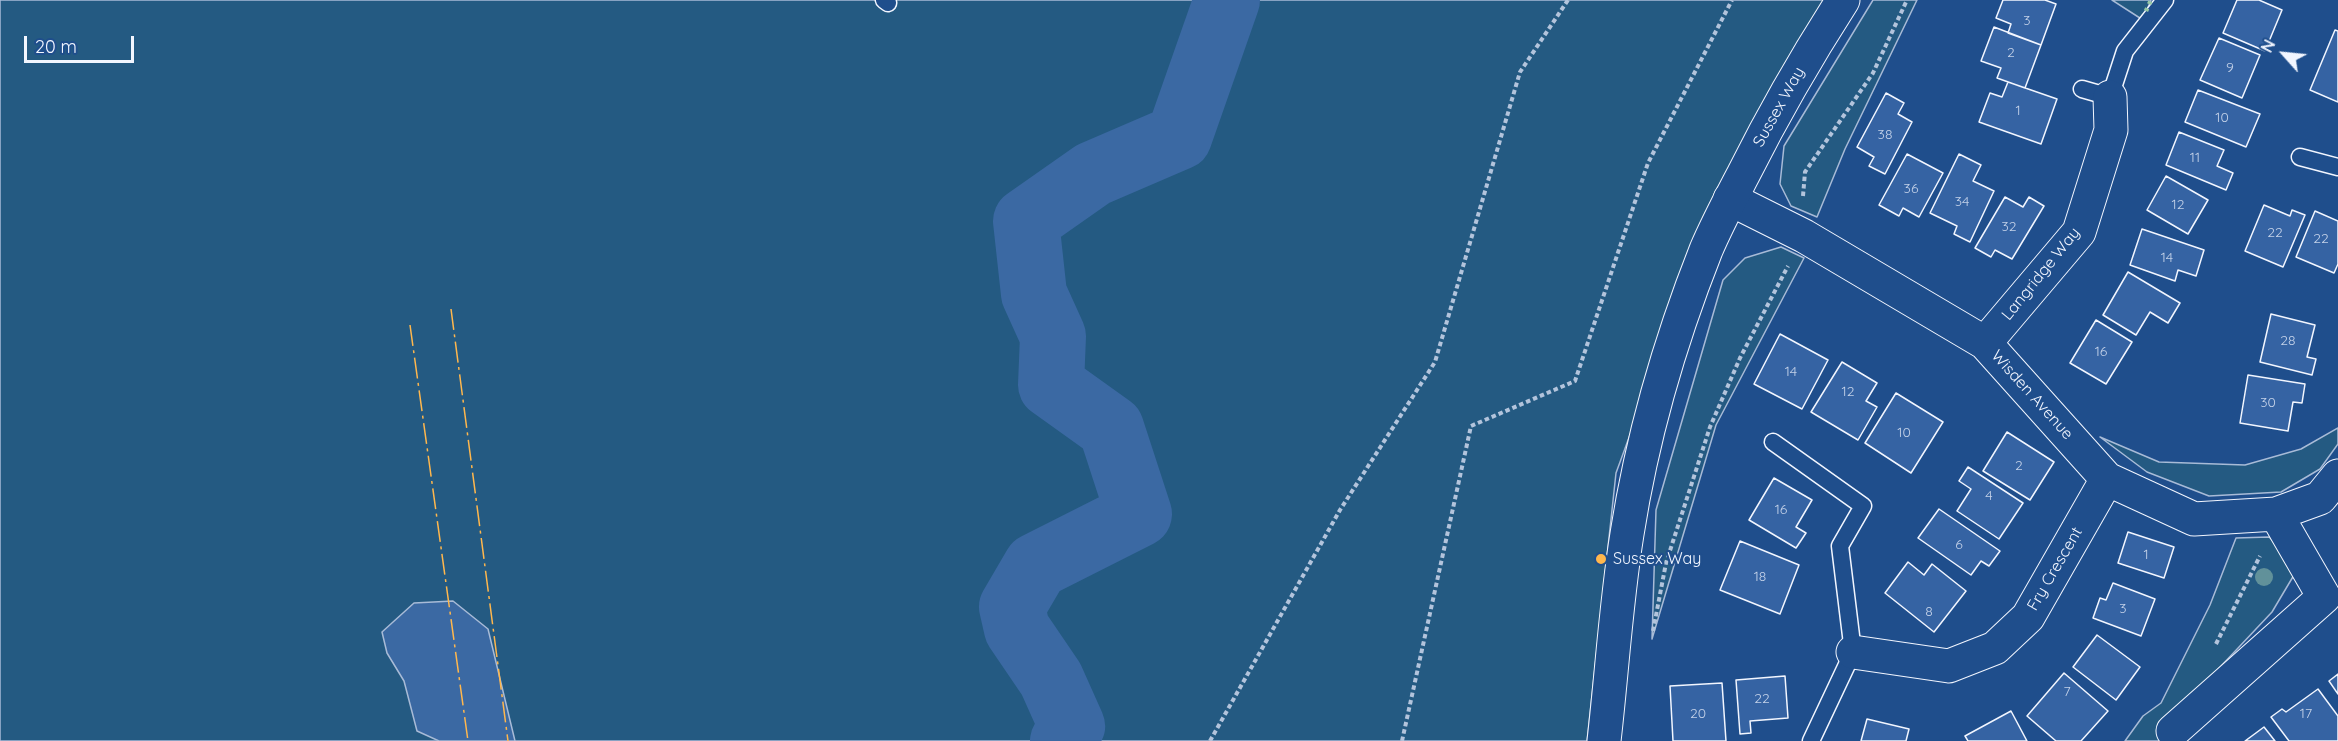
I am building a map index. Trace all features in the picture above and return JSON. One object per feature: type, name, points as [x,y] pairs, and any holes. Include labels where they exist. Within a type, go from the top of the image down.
[{"type":"street","name":"Sussex Way","points":[[1604,741],[1627,533],[1647,435],[1680,321],[1707,249],[1730,199],[1814,44],[1843,0]]},
{"type":"street","name":"Langridge Way","points":[[1985,342],[2079,232],[2111,130],[2096,93]]},
{"type":"street","name":"Wisden Avenue","points":[[1730,199],[1804,236],[1985,342],[2107,480],[2194,519],[2276,514],[2320,498],[2338,476]]},
{"type":"street","name":"Fry Crescent","points":[[1853,652],[1949,666],[1995,648],[2028,617],[2107,480]]},
{"type":"street","points":[[2173,731],[2331,602],[2276,514]]},
{"type":"lane","points":[[2096,93],[2165,0]]},
{"type":"lane","points":[[2300,157],[2338,167]]},
{"type":"lane","points":[[1773,442],[1863,506],[1840,546],[1853,652],[1811,741]]},
{"type":"path","points":[[1210,741],[1340,510],[1435,362],[1520,72],[1568,0]]},
{"type":"path","points":[[1402,741],[1471,426],[1575,381],[1648,163],[1732,0]]},
{"type":"path","points":[[1652,639],[1666,563],[1710,427],[1740,358],[1811,222],[1803,195],[1805,172],[1873,73],[1907,0]]},
{"type":"path","points":[[2214,650],[2269,537],[2276,514]]},
{"type":"shaded area","points":[[0,0],[1833,0],[1704,233],[1616,473],[1587,741],[0,741]]},
{"type":"shaded area","points":[[1873,0],[1917,0],[1845,149],[1817,217],[1791,206],[1780,184],[1784,146]]},
{"type":"shaded area","points":[[2112,0],[2151,0],[2143,20]]},
{"type":"shaded area","points":[[1781,247],[1804,258],[1716,425],[1652,639],[1656,510],[1723,280],[1745,258]]},
{"type":"shaded area","points":[[2338,428],[2338,444],[2320,469],[2281,492],[2209,496],[2147,472],[2100,437],[2159,462],[2245,465],[2301,449]]},
{"type":"shaded area","points":[[2269,537],[2284,551],[2294,575],[2272,612],[2174,716],[2166,741],[2125,741],[2143,716],[2161,703],[2210,605],[2236,538]]},
{"type":"shaded area","points":[[453,601],[488,629],[515,741],[439,741],[417,731],[404,681],[387,653],[382,632],[414,603]]},
{"type":"building","points":[[2003,0],[2045,0],[2056,4],[2041,45],[2008,33],[2011,24],[1996,18]]},
{"type":"building","points":[[2237,0],[2259,0],[2282,10],[2265,51],[2223,33]]},
{"type":"building","points":[[1994,27],[2041,45],[2025,88],[1997,78],[2001,68],[1981,61]]},
{"type":"building","points":[[2335,30],[2338,31],[2338,102],[2310,90]]},
{"type":"building","points":[[2219,38],[2260,55],[2242,98],[2200,80]]},
{"type":"building","points":[[2008,82],[2057,99],[2041,144],[1979,122],[1990,93],[2002,97]]},
{"type":"building","points":[[2198,90],[2260,114],[2246,147],[2185,122]]},
{"type":"building","points":[[1886,93],[1904,103],[1898,114],[1912,122],[1885,174],[1869,166],[1874,157],[1857,147]]},
{"type":"building","points":[[2179,132],[2224,150],[2217,166],[2233,173],[2226,190],[2166,165]]},
{"type":"building","points":[[1907,154],[1943,173],[1919,217],[1903,208],[1899,216],[1879,205]]},
{"type":"building","points":[[1959,154],[1981,165],[1973,181],[1994,191],[1970,242],[1954,234],[1957,226],[1930,213]]},
{"type":"building","points":[[2166,176],[2208,200],[2188,234],[2147,210]]},
{"type":"building","points":[[2005,197],[2023,207],[2029,197],[2044,206],[2012,259],[1995,250],[1991,257],[1975,248]]},
{"type":"building","points":[[2264,205],[2290,216],[2292,210],[2305,215],[2283,267],[2245,251]]},
{"type":"building","points":[[2315,211],[2338,221],[2338,264],[2334,273],[2296,257]]},
{"type":"building","points":[[2142,229],[2204,250],[2196,276],[2178,270],[2175,281],[2130,265]]},
{"type":"building","points":[[2128,272],[2180,303],[2168,323],[2150,312],[2136,335],[2103,315]]},
{"type":"building","points":[[2271,314],[2315,325],[2307,357],[2316,359],[2312,375],[2260,362]]},
{"type":"building","points":[[2096,320],[2132,342],[2106,384],[2070,363]]},
{"type":"building","points":[[1780,334],[1828,360],[1802,409],[1754,384]]},
{"type":"building","points":[[1842,362],[1877,383],[1866,401],[1877,407],[1858,440],[1811,412]]},
{"type":"building","points":[[2248,375],[2305,384],[2302,403],[2293,402],[2288,431],[2240,423]]},
{"type":"building","points":[[1896,393],[1943,422],[1911,473],[1865,443]]},
{"type":"building","points":[[2007,432],[2054,462],[2030,500],[1983,471]]},
{"type":"building","points":[[1968,467],[2023,503],[1999,539],[1957,511],[1971,489],[1959,481]]},
{"type":"building","points":[[1774,478],[1812,500],[1796,527],[1806,533],[1796,548],[1749,520]]},
{"type":"building","points":[[1939,509],[2000,551],[1989,566],[1981,561],[1971,575],[1918,538]]},
{"type":"building","points":[[2128,532],[2174,547],[2164,578],[2118,563]]},
{"type":"building","points":[[1740,541],[1799,565],[1780,614],[1720,590]]},
{"type":"building","points":[[1908,562],[1924,575],[1932,564],[1966,591],[1934,632],[1885,593]]},
{"type":"building","points":[[2113,583],[2155,599],[2141,636],[2093,618],[2100,598],[2106,600]]},
{"type":"building","points":[[2097,635],[2140,667],[2116,700],[2073,667]]},
{"type":"building","points":[[2064,673],[2108,711],[2081,741],[2056,741],[2027,716]]},
{"type":"building","points":[[2338,674],[2338,694],[2329,681]]},
{"type":"building","points":[[1785,676],[1788,718],[1750,721],[1751,733],[1740,734],[1736,680]]},
{"type":"building","points":[[1722,683],[1726,741],[1673,741],[1670,686]]},
{"type":"building","points":[[2318,689],[2338,716],[2338,741],[2289,741],[2271,717],[2282,709],[2286,712]]},
{"type":"building","points":[[2011,711],[2027,741],[1968,741],[1965,736]]},
{"type":"building","points":[[1867,719],[1909,729],[1906,741],[1861,741]]},
{"type":"building","points":[[2264,727],[2275,741],[2245,741]]},
{"type":"waterway","points":[[1063,741],[1072,726],[1051,679],[1017,629],[1012,607],[1036,566],[1139,514],[1111,428],[1051,385],[1053,336],[1034,294],[1026,221],[1093,174],[1179,137],[1227,0]]},
{"type":"hedge","points":[[2146,11],[2151,0]]},
{"type":"power","points":[[451,309],[508,741]]},
{"type":"power","points":[[410,325],[468,741]]},
{"type":"place","name":"Sussex Way","points":[[1601,559]]}]
